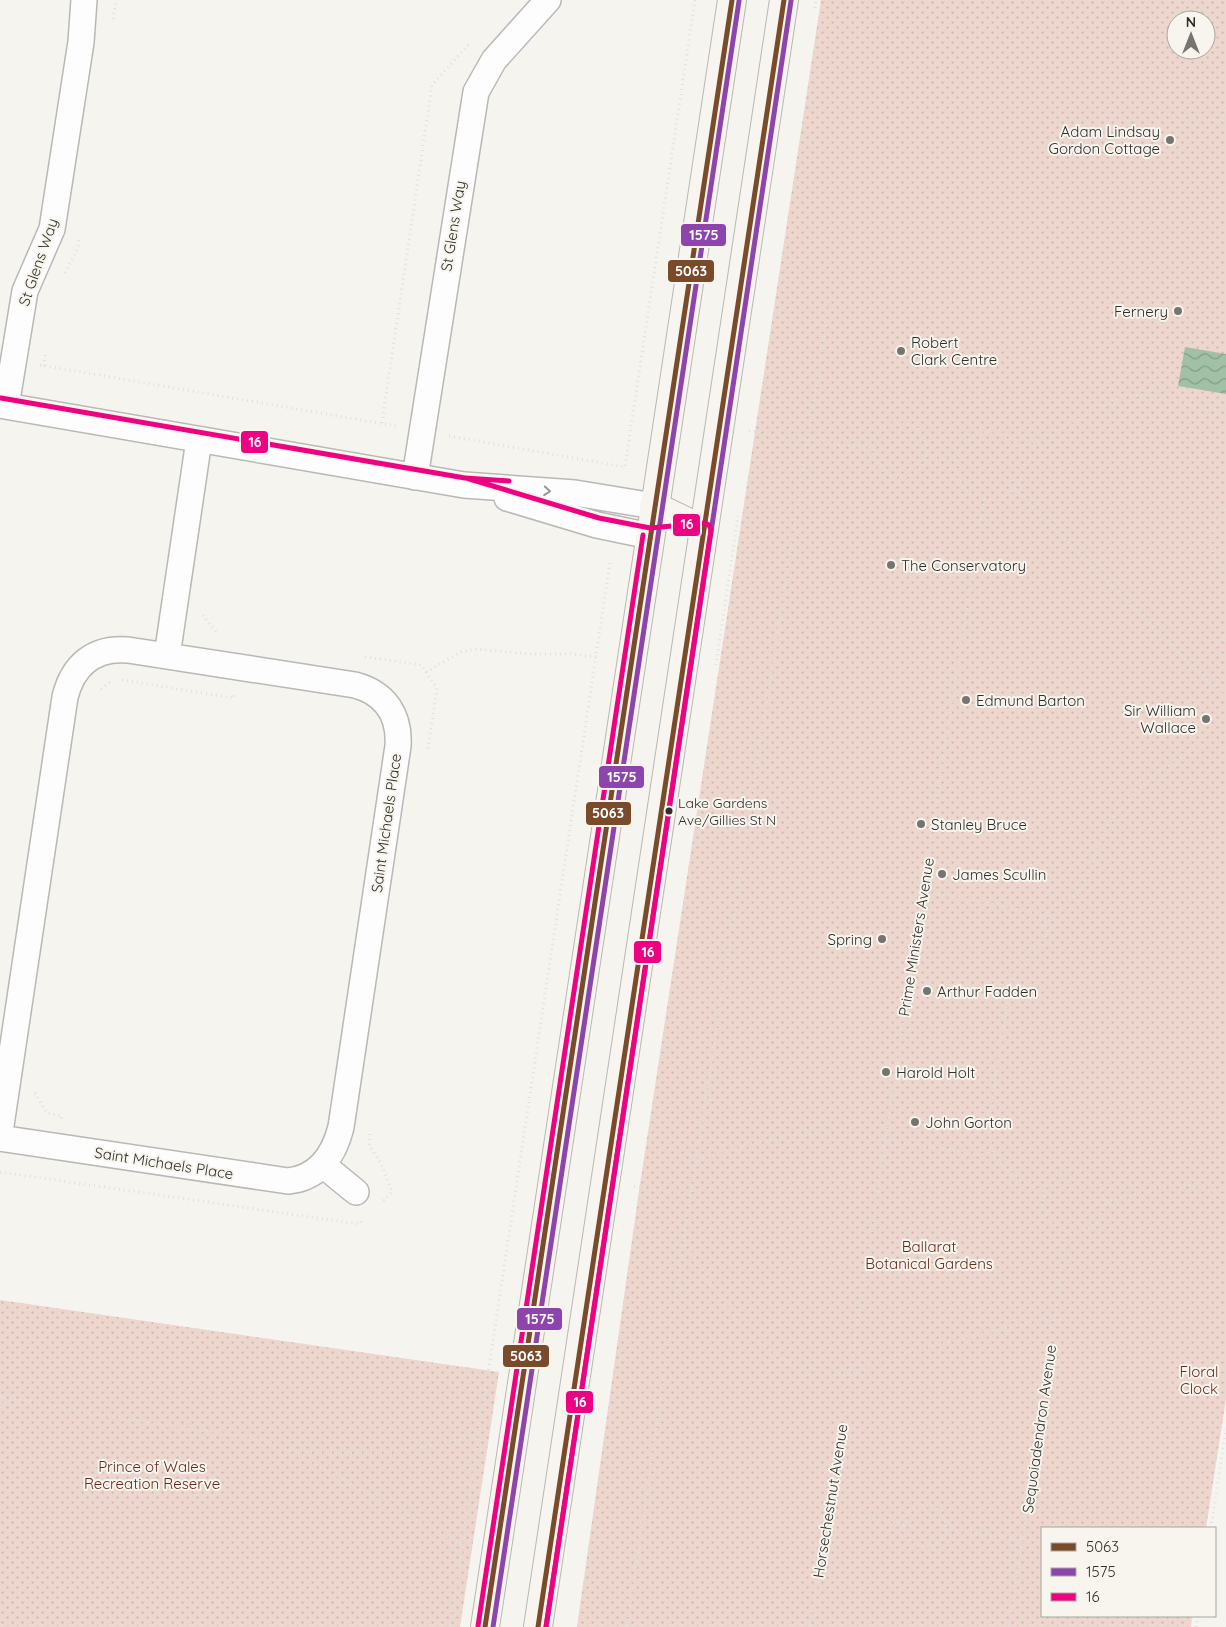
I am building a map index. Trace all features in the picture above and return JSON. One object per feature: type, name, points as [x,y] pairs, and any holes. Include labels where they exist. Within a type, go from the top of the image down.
[{"type":"main road","points":[[486,1627],[732,0]]},
{"type":"main road","points":[[538,1627],[784,0]]},
{"type":"main road","points":[[654,506],[704,530]]},
{"type":"main road","points":[[650,536],[704,530]]},
{"type":"street","name":"St Glens Way","points":[[3,405],[14,360],[25,291],[52,229],[81,42],[84,0]]},
{"type":"street","name":"St Glens Way","points":[[415,477],[476,92],[494,60],[548,0]]},
{"type":"street","points":[[3,405],[464,485],[575,493],[654,506]]},
{"type":"street","points":[[167,656],[199,440]]},
{"type":"street","points":[[464,485],[597,525],[650,536]]},
{"type":"street","name":"Saint Michaels Place","points":[[0,1132],[65,697],[69,683],[80,665],[97,653],[121,649],[363,687],[374,692],[385,701],[393,713],[398,729],[396,755],[341,1127],[336,1144],[323,1165],[305,1178],[288,1181],[0,1138]]},
{"type":"street","points":[[323,1165],[356,1192]]},
{"type":"path","points":[[14,360],[625,467],[695,0]]},
{"type":"path","points":[[382,423],[432,85],[470,42]]},
{"type":"path","points":[[1159,113],[1224,121],[1226,105]]},
{"type":"path","points":[[627,1627],[684,1240],[828,307]]},
{"type":"path","points":[[1151,396],[1159,358]]},
{"type":"path","points":[[1020,449],[1125,395],[1151,396],[1226,412]]},
{"type":"path","points":[[894,423],[903,423],[919,431],[924,438],[926,455],[917,470],[909,475],[892,475],[878,465],[873,449],[879,432],[894,423]]},
{"type":"path","points":[[749,431],[873,449]]},
{"type":"path","points":[[984,432],[1004,435],[1020,449],[1023,470],[1021,480],[1015,489],[1006,496],[984,499],[968,492],[962,485],[958,477],[956,460],[966,441],[984,432]]},
{"type":"path","points":[[926,455],[956,460]]},
{"type":"path","points":[[1015,489],[1197,670],[1226,695]]},
{"type":"path","name":"Prime Ministers Avenue","points":[[851,1376],[884,1140],[984,499]]},
{"type":"path","points":[[1226,510],[1216,520],[1212,542],[1214,558],[1226,572]]},
{"type":"path","points":[[450,1627],[610,562]]},
{"type":"path","points":[[203,615],[216,633],[224,635]]},
{"type":"path","points":[[1216,685],[1226,631]]},
{"type":"path","points":[[426,672],[461,652],[476,649],[596,657]]},
{"type":"path","points":[[364,657],[421,665],[437,688],[427,756]]},
{"type":"path","points":[[96,692],[114,679],[234,698],[239,667]]},
{"type":"path","points":[[1043,1192],[1009,1170],[994,1152],[990,1142],[992,1107],[1012,980],[1016,972],[1046,941],[1046,916],[1054,906],[1072,896],[1081,888],[1105,830],[1132,795],[1162,770],[1226,734]]},
{"type":"path","points":[[923,892],[1003,906],[1046,916]]},
{"type":"path","points":[[36,1085],[35,1095],[47,1113],[62,1116],[57,1146]]},
{"type":"path","points":[[372,1126],[369,1145],[381,1164],[392,1192],[379,1205]]},
{"type":"path","points":[[698,1159],[796,1134],[815,1131],[836,1132],[980,1155],[994,1152]]},
{"type":"path","points":[[1070,1169],[1081,1170],[1098,1180],[1104,1191],[1106,1202],[1102,1214],[1096,1223],[1077,1232],[1066,1231],[1056,1227],[1044,1213],[1043,1192],[1048,1182],[1056,1174],[1070,1169]]},
{"type":"path","points":[[0,1172],[359,1224],[366,1218]]},
{"type":"path","points":[[634,1186],[691,1195]]},
{"type":"path","points":[[1106,1202],[1167,1186],[1186,1186],[1226,1195]]},
{"type":"path","name":"Sequoiadendron Avenue","points":[[1009,1627],[1024,1540],[1066,1231]]},
{"type":"path","points":[[684,1240],[724,1304],[751,1337],[786,1360],[827,1372],[851,1376],[889,1357],[1054,1316]]},
{"type":"path","name":"Horsechestnut Avenue","points":[[810,1627],[851,1376]]},
{"type":"path","points":[[0,1418],[1,1396],[147,1423],[259,1439],[288,1450],[462,1545]]},
{"type":"path","points":[[1211,1527],[1226,1429]]},
{"type":"path","points":[[288,1450],[347,1454],[408,1451],[479,1435]]},
{"type":"path","points":[[918,1505],[930,1505],[942,1512],[946,1518],[946,1529],[945,1534],[937,1544],[925,1547],[906,1536],[904,1524],[911,1510],[918,1505]]},
{"type":"path","points":[[829,1510],[904,1524]]},
{"type":"path","points":[[946,1529],[1024,1540]]},
{"type":"green space","name":"Ballarat Botanical Gardens","points":[[821,0],[1226,0],[1226,1399],[1206,1527],[1041,1527],[1041,1617],[1192,1617],[1191,1627],[577,1627],[639,1191]]},
{"type":"green space","name":"Prince of Wales Recreation Reserve","points":[[0,1300],[499,1372],[460,1627],[0,1627]]},
{"type":"water","points":[[1185,347],[1226,354],[1226,394],[1178,386]]},
{"type":"transit line","name":"5063","points":[[485,1627],[732,0]]},
{"type":"transit line","name":"5063","points":[[538,1627],[784,0]]},
{"type":"transit line","name":"1575","points":[[493,1627],[739,1]]},
{"type":"transit line","name":"1575","points":[[546,1627],[791,1]]},
{"type":"transit line","name":"16","points":[[1,398],[465,478],[509,481]]},
{"type":"transit line","name":"16","points":[[466,478],[599,518],[650,528],[705,523],[709,525],[711,530],[546,1627]]},
{"type":"transit line","name":"16","points":[[478,1626],[643,535]]},
{"type":"place","name":"Adam Lindsay Gordon Cottage","points":[[1170,140]]},
{"type":"place","name":"Fernery","points":[[1178,311]]},
{"type":"place","name":"Robert Clark Centre","points":[[901,351]]},
{"type":"place","name":"The Conservatory","points":[[891,565]]},
{"type":"place","name":"Edmund Barton","points":[[966,700]]},
{"type":"place","name":"Sir William Wallace","points":[[1206,719]]},
{"type":"place","name":"Lake Gardens Ave/Gillies St N","points":[[669,811]]},
{"type":"place","name":"Stanley Bruce","points":[[921,824]]},
{"type":"place","name":"James Scullin","points":[[942,874]]},
{"type":"place","name":"Spring","points":[[882,939]]},
{"type":"place","name":"Arthur Fadden","points":[[927,991]]},
{"type":"place","name":"Harold Holt","points":[[886,1072]]},
{"type":"place","name":"John Gorton","points":[[915,1122]]},
{"type":"park label","name":"Floral Clock","points":[[1199,1380]]}]
